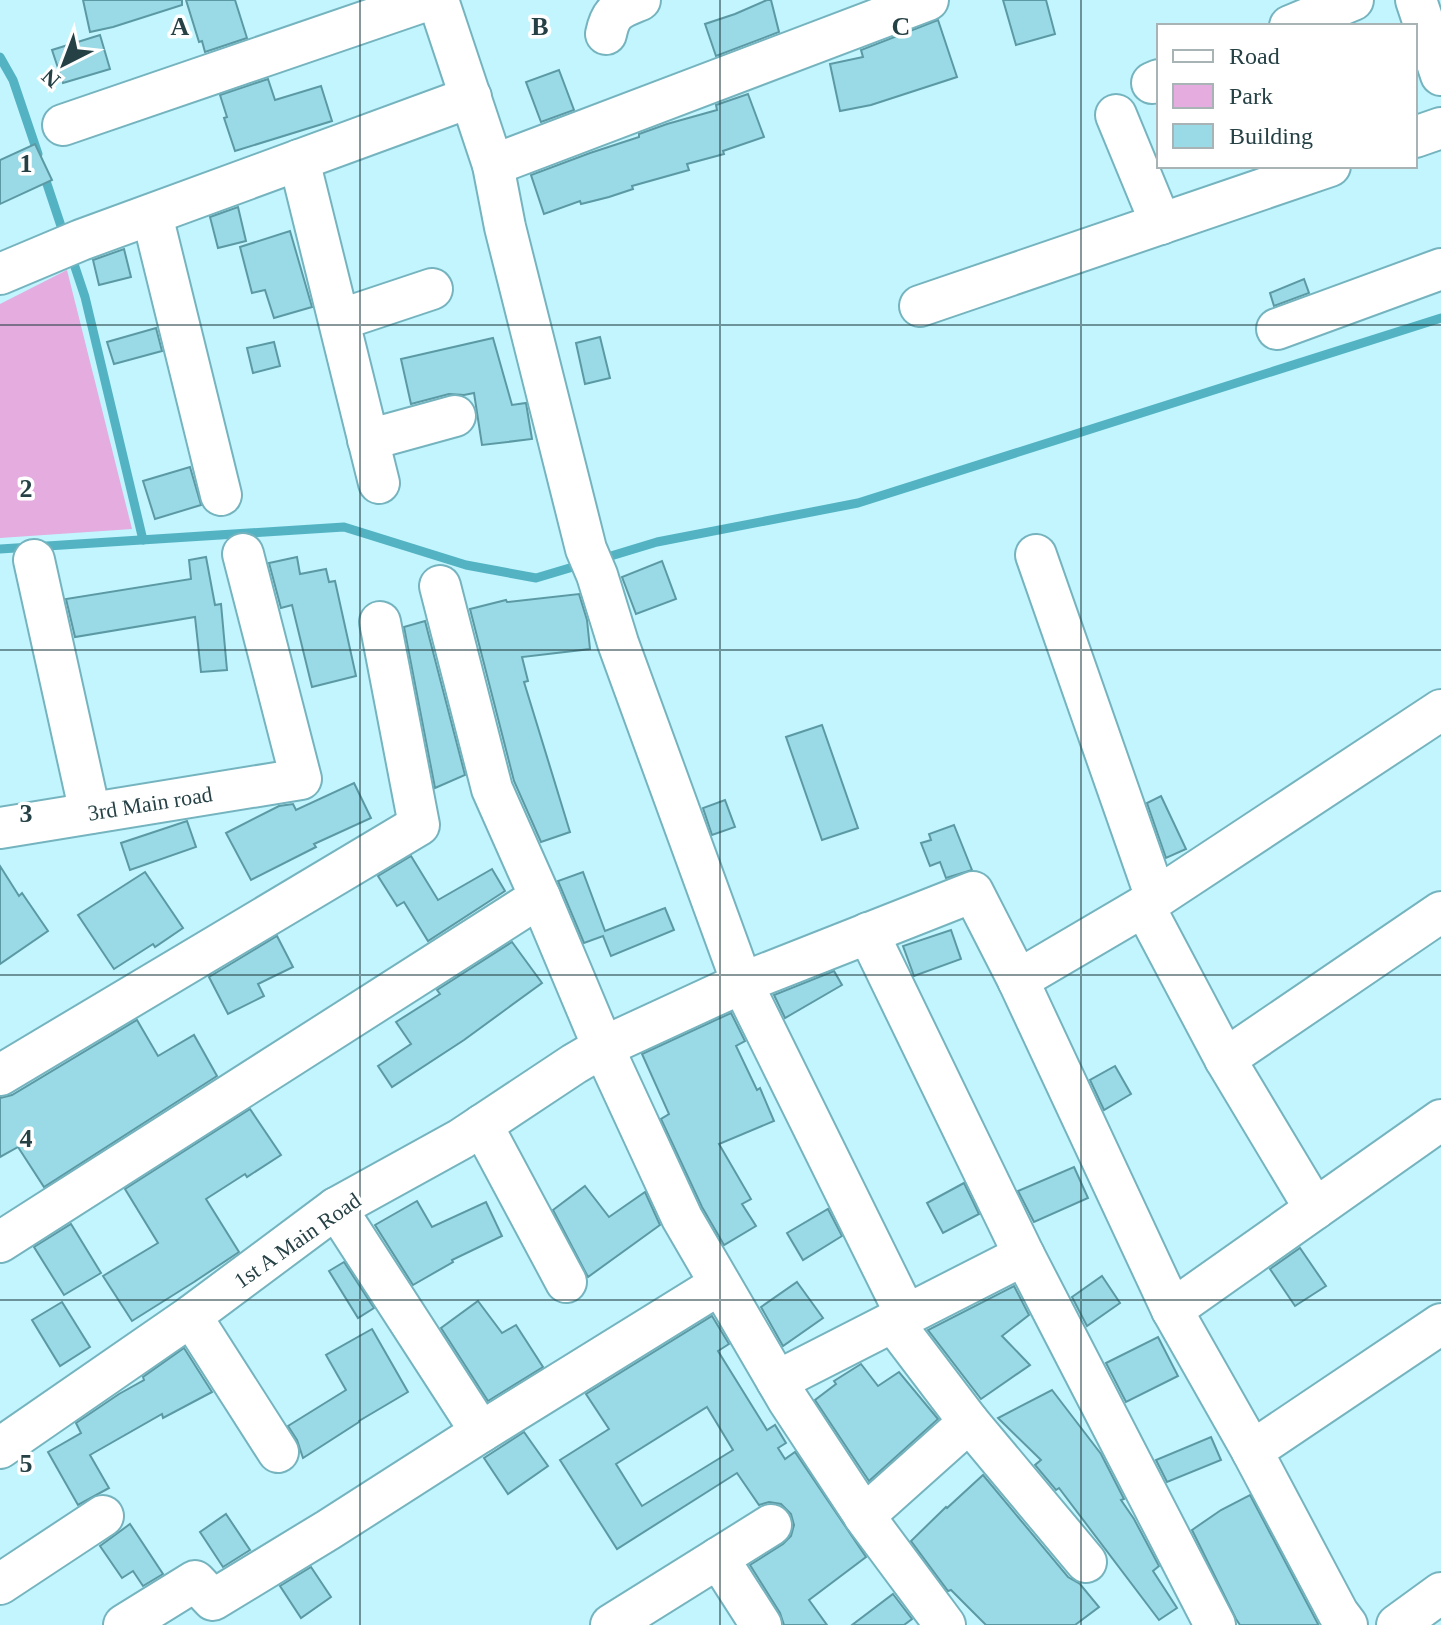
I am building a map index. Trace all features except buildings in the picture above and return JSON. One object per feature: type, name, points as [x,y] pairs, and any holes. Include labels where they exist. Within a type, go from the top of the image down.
[{"type":"street","points":[[63,125],[428,0]]},
{"type":"street","points":[[438,0],[493,165],[505,227],[591,562],[742,983],[899,1318],[969,1422],[1086,1562]]},
{"type":"street","points":[[606,34],[609,19],[621,8],[640,0]]},
{"type":"street","points":[[493,165],[928,0]]},
{"type":"street","points":[[1295,24],[1353,0]]},
{"type":"street","points":[[1416,0],[1441,75]]},
{"type":"street","points":[[3,264],[68,246],[471,97]]},
{"type":"street","points":[[1116,115],[1161,224]]},
{"type":"street","points":[[1417,136],[1441,128]]},
{"type":"street","points":[[299,160],[379,483]]},
{"type":"street","points":[[920,306],[1324,168]]},
{"type":"street","points":[[152,215],[221,495]]},
{"type":"street","points":[[1277,329],[1441,269]]},
{"type":"street","points":[[339,320],[432,289]]},
{"type":"street","points":[[368,440],[455,416]]},
{"type":"street","name":"3rd Main road","points":[[0,828],[301,779],[243,554]]},
{"type":"street","points":[[1036,555],[1150,902],[1225,1059],[1315,1209]]},
{"type":"street","points":[[34,560],[90,813]]},
{"type":"street","points":[[440,586],[492,789],[603,1047],[682,1218],[777,1381],[864,1516],[945,1625]]},
{"type":"street","points":[[0,1075],[419,825],[380,622]]},
{"type":"street","points":[[1347,1625],[1172,1310],[1018,980],[1150,902],[1441,710]]},
{"type":"street","name":"1st A Main Road","points":[[0,1448],[191,1316],[336,1208],[461,1139],[603,1047],[742,983],[973,892],[1018,980]]},
{"type":"street","points":[[0,1242],[540,897]]},
{"type":"street","points":[[1225,1059],[1441,912]]},
{"type":"street","points":[[868,933],[1024,1255],[1215,1625]]},
{"type":"street","points":[[1172,1310],[1441,1120]]},
{"type":"street","points":[[482,1125],[566,1282]]},
{"type":"street","points":[[336,1208],[481,1432]]},
{"type":"street","points":[[777,1381],[1024,1255]]},
{"type":"street","points":[[124,1625],[195,1581],[218,1612],[328,1530],[720,1284]]},
{"type":"street","points":[[191,1316],[278,1452]]},
{"type":"street","points":[[1252,1451],[1441,1324]]},
{"type":"street","points":[[864,1516],[969,1422]]},
{"type":"street","points":[[0,1584],[103,1516]]},
{"type":"street","points":[[611,1625],[771,1525]]},
{"type":"street","points":[[718,1558],[761,1625]]},
{"type":"street","points":[[1397,1625],[1441,1593]]},
{"type":"green space","points":[[67,270],[132,529],[0,538],[0,304]]},
{"type":"waterway","points":[[0,57],[13,80],[38,154]]},
{"type":"waterway","points":[[43,172],[65,238]]},
{"type":"waterway","points":[[71,255],[85,297],[143,540]]},
{"type":"waterway","points":[[601,559],[657,542],[858,503],[1441,318]]},
{"type":"waterway","points":[[0,549],[344,527],[466,565],[536,578],[583,564]]}]
